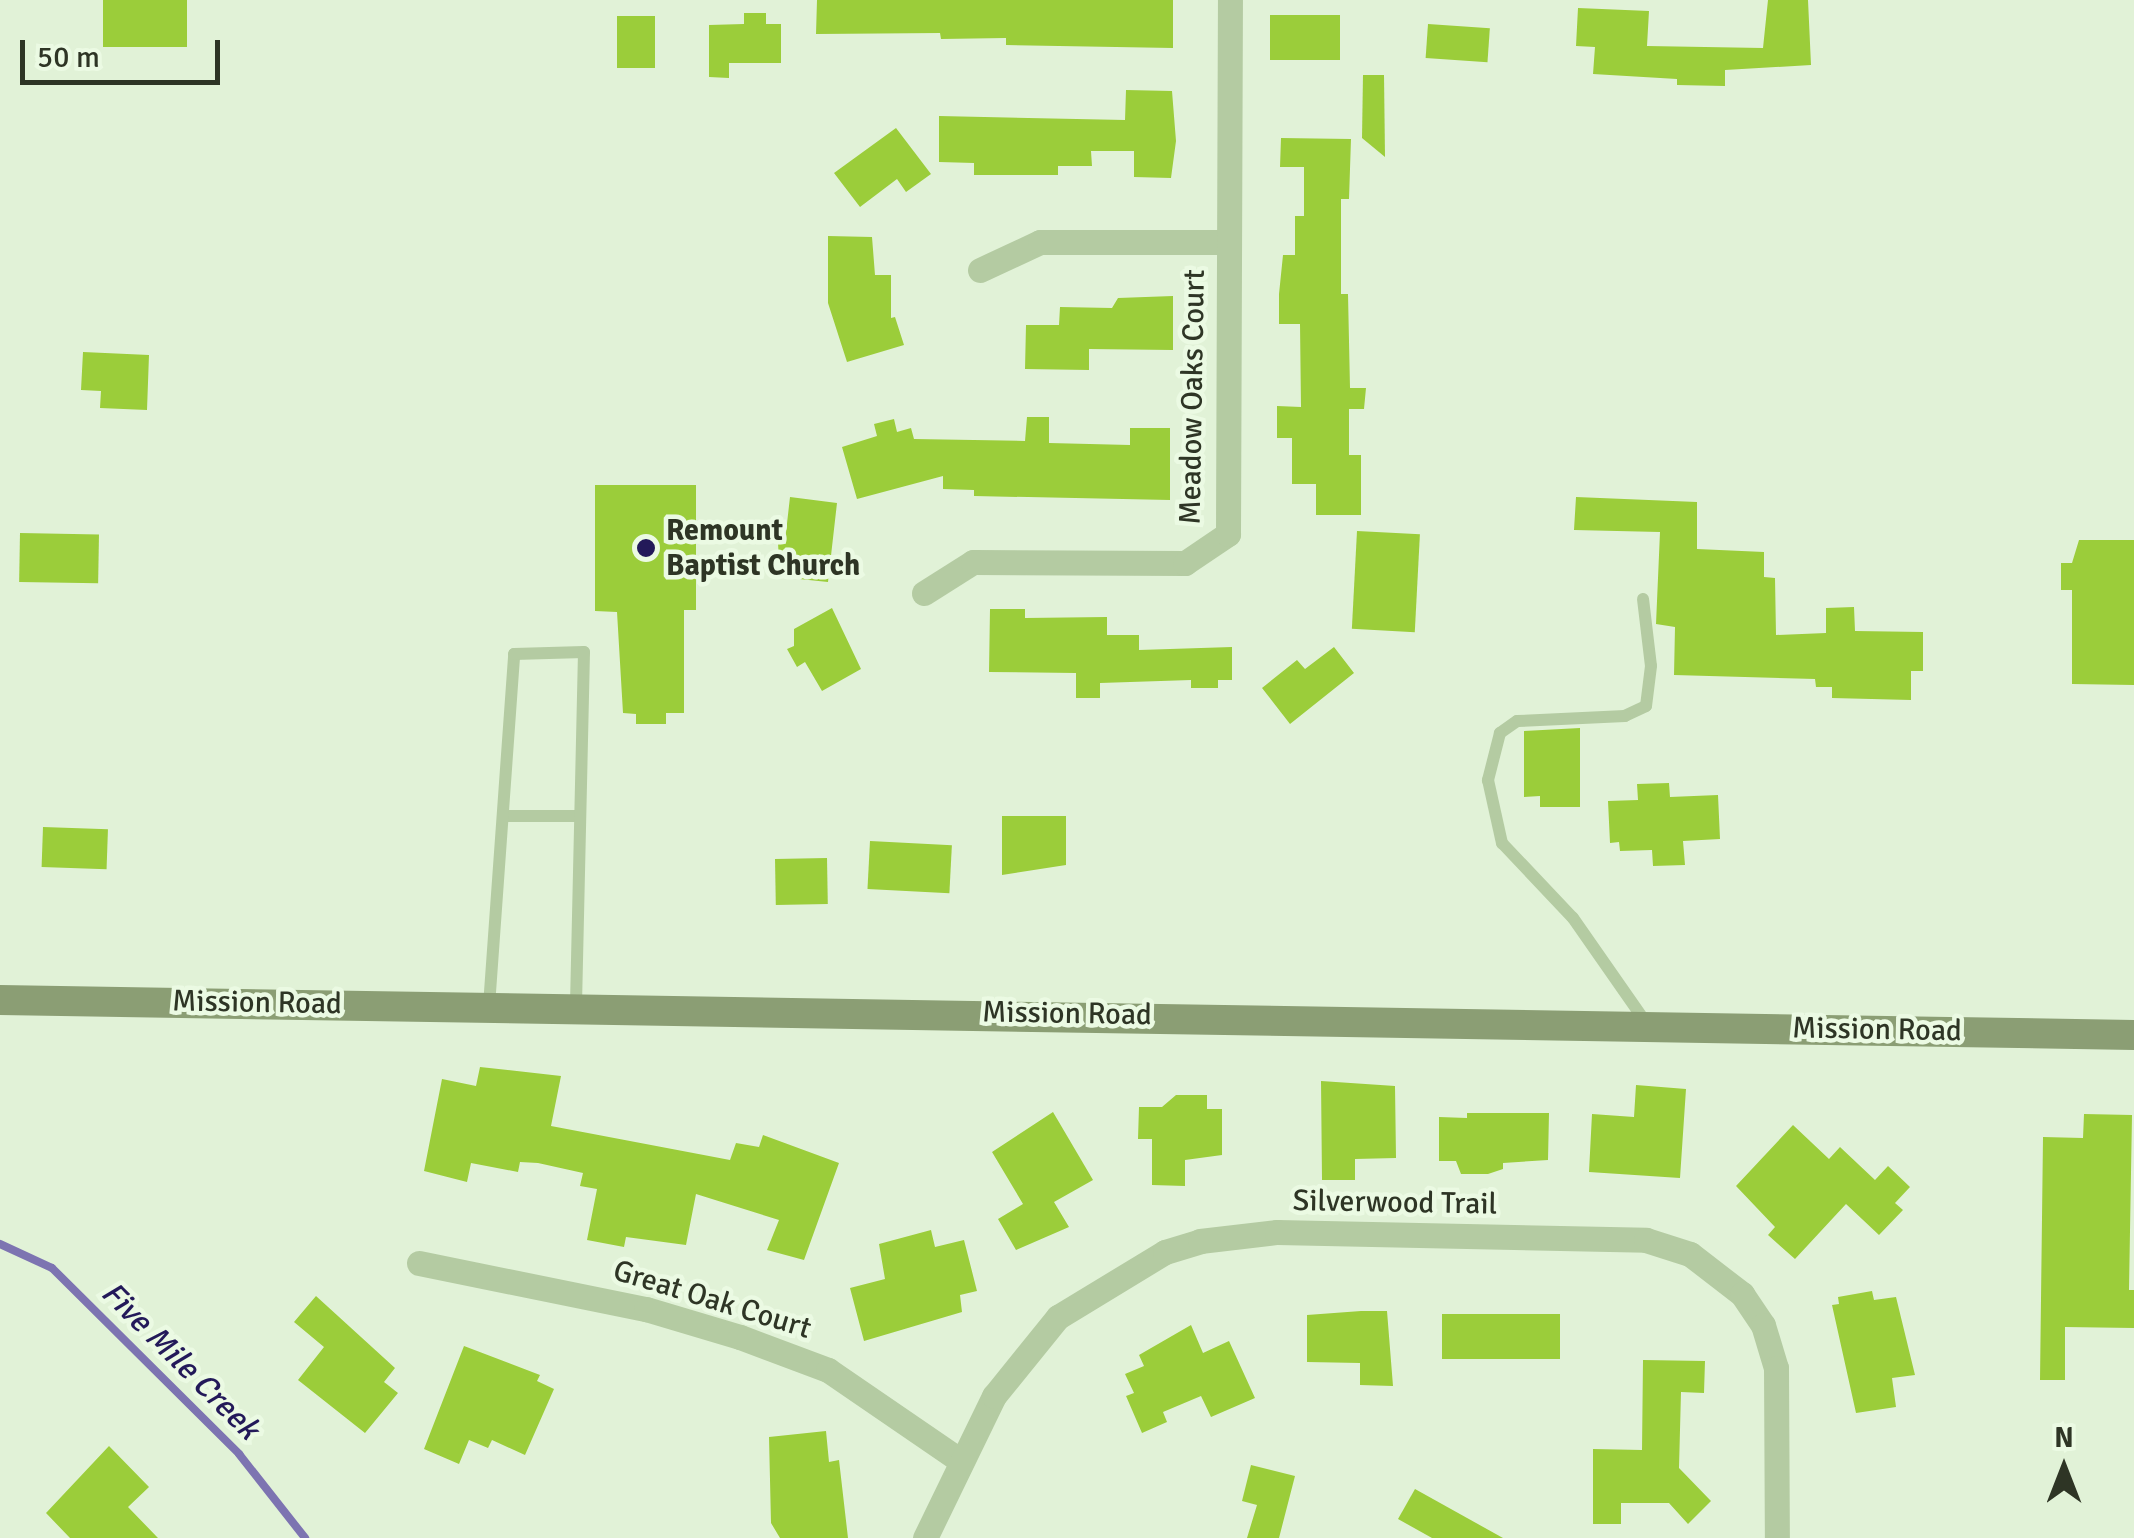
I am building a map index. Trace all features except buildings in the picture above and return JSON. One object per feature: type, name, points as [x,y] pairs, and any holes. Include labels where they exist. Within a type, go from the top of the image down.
[{"type":"street","name":"Meadow Oaks Court","points":[[924,593],[973,562],[1185,563],[1228,534],[1230,0]]},
{"type":"street","points":[[980,270],[1040,242],[1228,242]]},
{"type":"street","name":"Mission Road","points":[[0,1000],[1647,1024],[2134,1035]]},
{"type":"street","name":"Silverwood Trail","points":[[925,1538],[960,1461],[1012,1368],[1058,1317],[1123,1273],[1200,1241],[1277,1232],[1646,1240],[1690,1254],[1722,1274],[1763,1326],[1776,1368],[1777,1538]]},
{"type":"street","name":"Great Oak Court","points":[[419,1263],[646,1309],[740,1336],[828,1370],[960,1461]]},
{"type":"lane","points":[[1643,599],[1650,666],[1646,706],[1625,716],[1516,721],[1500,733],[1488,780],[1502,843],[1573,918],[1647,1024]]},
{"type":"lane","points":[[490,1006],[514,654],[584,652],[576,1007]]},
{"type":"lane","points":[[503,816],[580,816]]},
{"type":"waterway","name":"Five Mile Creek","points":[[0,1244],[52,1268],[239,1454],[305,1538]]},
{"type":"place","name":"Remount Baptist Church","points":[[646,548]]}]
